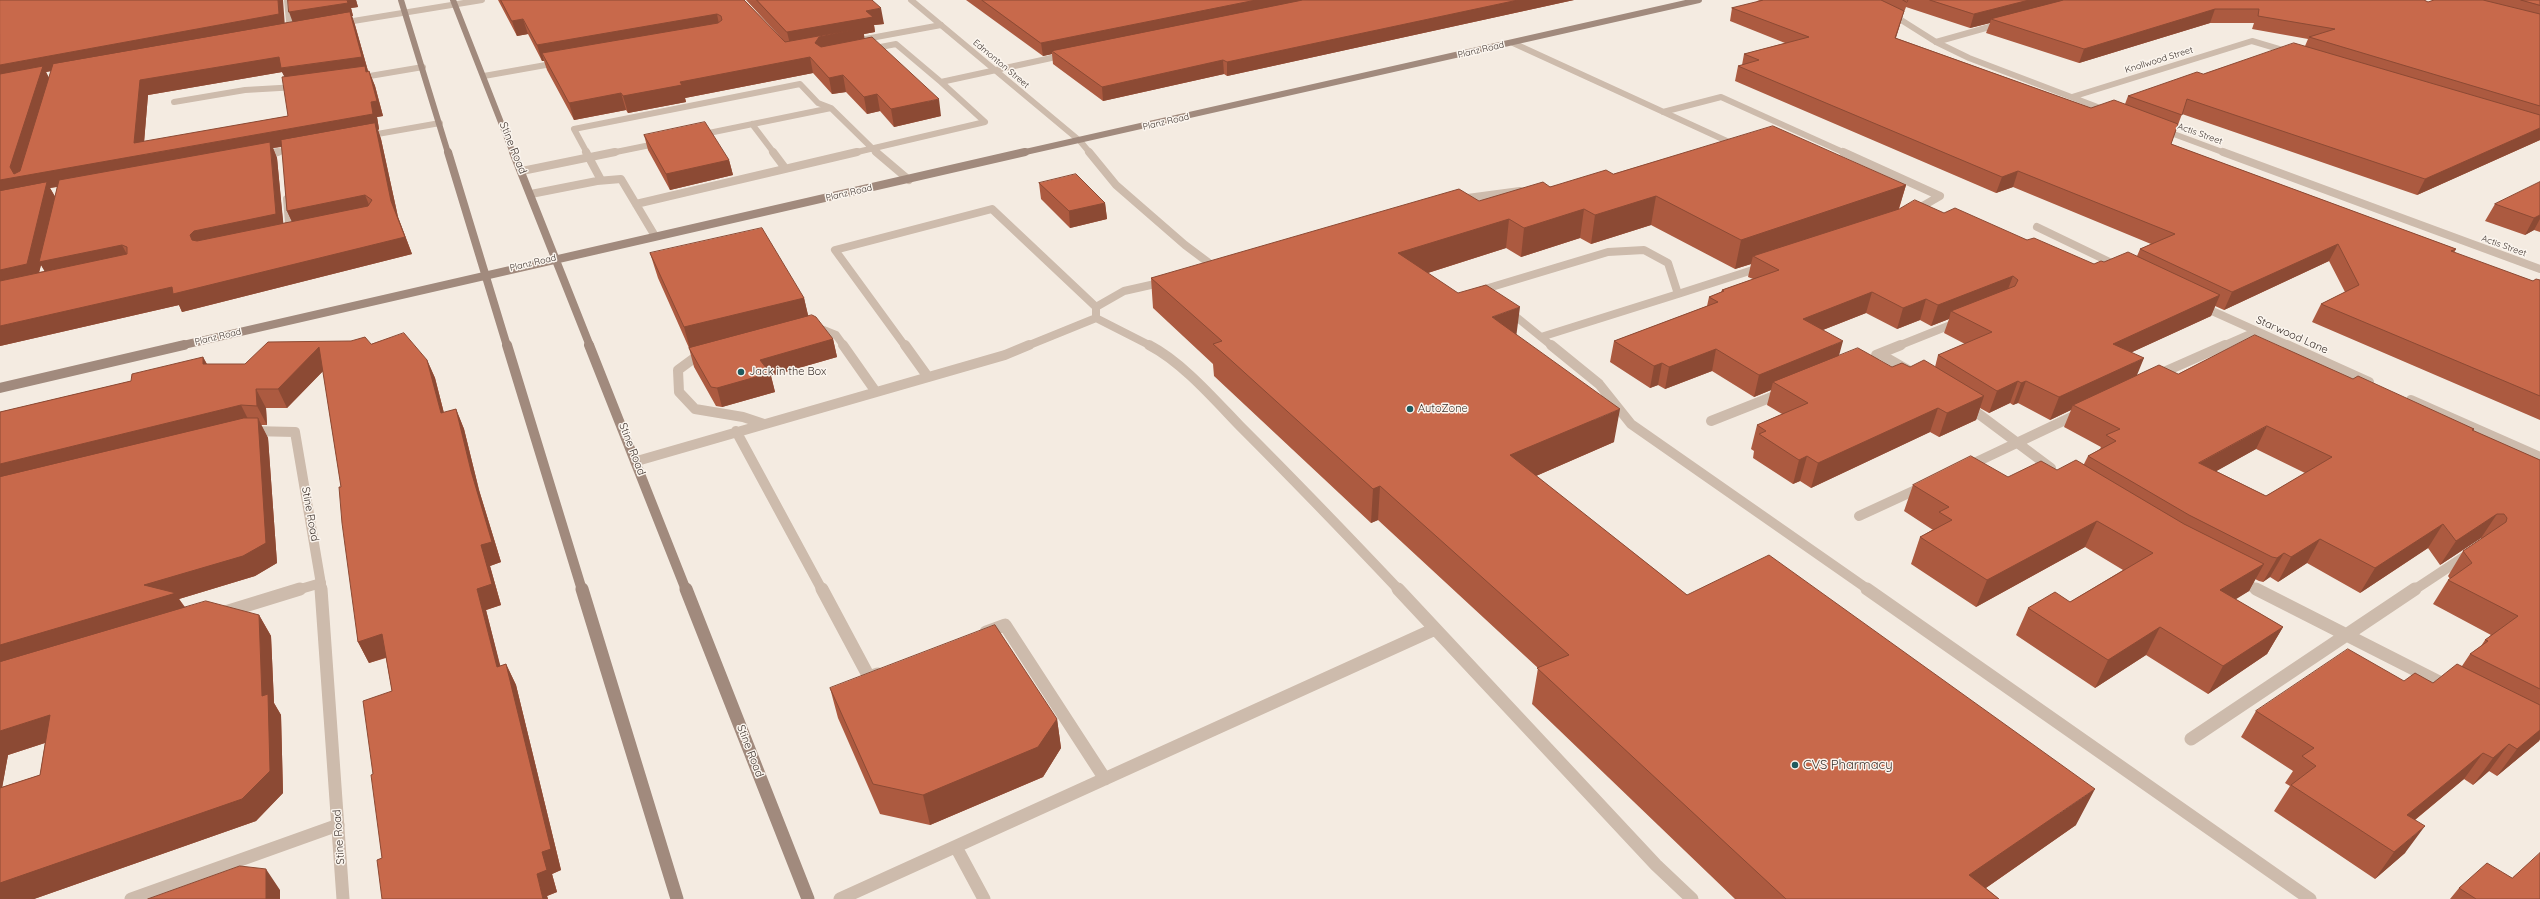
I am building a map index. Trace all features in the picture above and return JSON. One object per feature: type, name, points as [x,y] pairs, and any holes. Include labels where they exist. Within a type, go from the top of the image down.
[{"type":"main road","points":[[402,0],[677,899]]},
{"type":"main road","name":"Planz Road","points":[[0,388],[556,258],[909,180],[1700,0]]},
{"type":"main road","name":"Stine Road","points":[[454,2],[532,194],[808,899]]},
{"type":"street","points":[[287,0],[290,31]]},
{"type":"street","points":[[336,24],[454,2],[482,0]]},
{"type":"street","name":"Edmonton Street","points":[[911,0],[1080,141],[1116,185],[1185,244],[1222,268],[1204,273]]},
{"type":"street","points":[[1880,8],[1910,24],[1936,42],[2004,72],[2116,114]]},
{"type":"street","points":[[1936,42],[2005,23]]},
{"type":"street","points":[[850,42],[941,25]]},
{"type":"street","points":[[282,33],[298,30]]},
{"type":"street","name":"Knollwood Street","points":[[2072,97],[2252,41],[2298,54]]},
{"type":"street","points":[[1513,43],[1663,112],[1733,141],[1708,148]]},
{"type":"street","points":[[636,204],[871,147],[986,122],[896,44],[860,51]]},
{"type":"street","points":[[941,82],[1072,54]]},
{"type":"street","points":[[484,76],[568,61]]},
{"type":"street","points":[[353,78],[423,67]]},
{"type":"street","points":[[601,180],[574,129],[800,84],[818,103],[831,108],[871,147],[909,180]]},
{"type":"street","points":[[174,102],[245,90],[306,86]]},
{"type":"street","points":[[1663,112],[1721,97],[1940,196],[1906,216]]},
{"type":"street","points":[[690,137],[831,108]]},
{"type":"street","points":[[358,138],[440,123]]},
{"type":"street","points":[[752,124],[785,168]]},
{"type":"street","points":[[1772,130],[1786,126]]},
{"type":"street","name":"Actis Street","points":[[2154,127],[2540,269]]},
{"type":"street","points":[[522,171],[667,142]]},
{"type":"street","points":[[251,157],[283,155],[305,147]]},
{"type":"street","points":[[532,194],[601,180],[621,178],[655,236]]},
{"type":"street","points":[[286,189],[290,235]]},
{"type":"street","points":[[1452,200],[1533,189]]},
{"type":"street","points":[[928,377],[835,250],[992,209],[1096,307],[1096,318]]},
{"type":"street","points":[[2037,227],[2129,271]]},
{"type":"street","points":[[1678,294],[1668,263],[1644,250],[1608,252],[1485,289],[1599,384],[1631,424],[2310,899]]},
{"type":"street","points":[[1541,337],[1767,265]]},
{"type":"street","points":[[1096,307],[1124,291],[1175,279]]},
{"type":"street","name":"Starwood Lane","points":[[2192,302],[2255,332],[2379,386]]},
{"type":"street","points":[[1865,360],[1968,317]]},
{"type":"street","points":[[637,461],[1005,355],[1096,318],[1159,350],[1204,389],[1320,506],[1656,865],[1692,899]]},
{"type":"street","points":[[808,329],[816,327],[836,335],[876,392]]},
{"type":"street","points":[[2146,380],[2255,332]]},
{"type":"street","points":[[716,353],[693,359],[678,370],[679,392],[696,409],[743,416],[764,424]]},
{"type":"street","points":[[1880,354],[1919,376]]},
{"type":"street","points":[[1711,421],[1792,389]]},
{"type":"street","points":[[2401,396],[2540,457]]},
{"type":"street","points":[[1957,400],[2058,473]]},
{"type":"street","points":[[1959,470],[2091,407]]},
{"type":"street","name":"Stine Road","points":[[238,435],[253,431],[296,432],[321,583],[343,899]]},
{"type":"street","points":[[736,432],[869,677],[890,669]]},
{"type":"street","points":[[1859,516],[1930,483]]},
{"type":"street","points":[[2191,740],[2478,548]]},
{"type":"street","points":[[2227,574],[2457,691]]},
{"type":"street","points":[[207,617],[321,583]]},
{"type":"street","points":[[976,636],[1004,625],[1105,779]]},
{"type":"street","points":[[840,899],[1435,629]]},
{"type":"street","points":[[131,899],[338,825]]},
{"type":"street","points":[[956,847],[984,899]]},
{"type":"building","points":[[0,0],[278,0],[279,14],[0,65]]},
{"type":"building","points":[[288,0],[347,0],[348,3],[289,12]]},
{"type":"building","points":[[501,0],[744,0],[785,42],[863,28],[819,37],[815,43],[821,47],[872,37],[939,99],[891,109],[877,94],[864,97],[843,75],[829,78],[810,57],[680,82],[682,85],[623,96],[621,93],[569,103],[542,53],[718,23],[722,20],[721,16],[717,14],[537,45],[523,19],[512,21]]},
{"type":"building","points":[[757,0],[872,0],[881,8],[866,11],[873,17],[787,32]]},
{"type":"building","points":[[982,0],[1256,0],[1041,43]]},
{"type":"building","points":[[1303,0],[1518,0],[1227,62],[1223,60],[1102,87],[1052,51]]},
{"type":"building","points":[[1764,0],[1881,0],[1904,11],[1895,38],[2091,108],[2114,100],[2178,124],[2171,144],[2456,249],[2451,251],[2533,281],[2536,279],[2540,280],[2540,396],[2321,304],[2359,285],[2338,244],[2232,292],[2140,249],[2175,234],[2018,171],[2002,177],[1738,66],[1759,60],[1744,54],[1809,37],[1732,8]]},
{"type":"building","points":[[1930,0],[2029,0],[1974,14]]},
{"type":"building","points":[[2064,0],[2424,0],[2428,2],[2434,0],[2483,0],[2540,14],[2540,106],[2309,37],[2335,29],[2258,16],[2259,9],[2215,9],[2084,49],[1991,19]]},
{"type":"building","points":[[2521,0],[2540,0],[2540,5]]},
{"type":"building","points":[[350,12],[362,57],[281,68],[279,57],[140,80],[134,143],[288,116],[282,77],[365,66],[366,72],[369,71],[377,101],[371,102],[373,114],[0,180],[0,74],[43,66],[10,167],[14,174],[20,171],[53,64]]},
{"type":"building","points":[[2294,43],[2540,115],[2540,128],[2425,179],[2187,99],[2182,115],[2128,96],[2197,72],[2203,74]]},
{"type":"building","points":[[705,122],[729,160],[666,174],[644,135]]},
{"type":"building","points":[[375,123],[391,201],[405,237],[173,294],[172,287],[0,326],[0,281],[127,254],[127,247],[122,245],[39,262],[59,180],[270,142],[276,214],[194,231],[190,235],[192,240],[197,241],[368,206],[372,200],[365,195],[287,211],[281,140]]},
{"type":"building","points":[[1773,126],[1906,185],[1741,240],[1656,196],[1595,215],[1584,209],[1524,228],[1509,219],[1398,253],[1458,293],[1486,285],[1520,307],[1492,317],[1620,409],[1510,455],[1687,595],[1769,555],[2095,789],[1969,875],[1999,899],[1786,899],[1537,668],[1569,655],[1380,486],[1373,489],[1213,344],[1222,341],[1151,278],[1459,189],[1479,201],[1543,182],[1550,187],[1606,170],[1613,174]]},
{"type":"building","points":[[1076,174],[1105,203],[1069,211],[1039,183]]},
{"type":"building","points":[[47,182],[27,264],[0,270],[0,191]]},
{"type":"building","points":[[2540,182],[2540,215],[2534,218],[2495,204]]},
{"type":"building","points":[[1915,200],[1944,213],[1955,208],[2027,240],[2034,238],[2094,264],[2101,261],[2104,262],[2128,252],[2220,295],[2113,344],[2144,358],[2059,397],[2026,381],[2021,383],[2018,381],[1997,391],[1938,355],[1992,332],[1951,311],[2015,286],[2018,280],[2013,276],[1938,305],[1926,299],[1903,308],[1872,292],[1803,319],[1843,341],[1759,375],[1716,349],[1669,367],[1662,363],[1654,366],[1614,341],[1718,302],[1709,297],[1724,291],[1722,290],[1779,270],[1753,256],[1899,209]]},
{"type":"building","points":[[762,228],[804,298],[684,327],[650,253]]},
{"type":"building","points":[[812,315],[816,317],[833,339],[760,360],[770,373],[717,388],[711,387],[689,348]]},
{"type":"building","points":[[404,333],[427,360],[441,413],[456,409],[471,471],[492,542],[481,545],[492,584],[477,589],[497,667],[506,664],[551,849],[542,852],[547,870],[537,874],[543,899],[382,899],[377,860],[382,858],[363,701],[392,691],[382,634],[358,642],[342,523],[339,487],[341,487],[319,347],[278,389],[256,389],[257,406],[241,405],[0,464],[0,412],[131,381],[132,374],[203,357],[203,364],[245,364],[268,342],[351,341],[365,337],[371,344]]},
{"type":"building","points":[[2255,335],[2353,379],[2358,376],[2474,429],[2472,430],[2540,460],[2540,689],[2470,654],[2488,641],[2485,640],[2518,616],[2448,580],[2472,563],[2463,551],[2506,522],[2507,518],[2504,514],[2497,514],[2456,541],[2443,524],[2375,568],[2320,539],[2291,557],[2284,553],[2277,558],[2272,557],[2189,515],[2088,456],[2116,441],[2106,435],[2120,429],[2073,405],[2159,365],[2178,374]],"holes":[[[2267,426],[2332,457],[2266,496],[2199,463]]]},
{"type":"building","points":[[1858,348],[1892,367],[1902,363],[1910,367],[1924,360],[1984,396],[1947,413],[1938,408],[1818,463],[1807,456],[1799,460],[1759,434],[1766,431],[1757,425],[1808,403],[1773,382]]},
{"type":"building","points":[[244,418],[258,418],[266,543],[243,556],[144,585],[176,593],[0,645],[0,477]]},
{"type":"building","points":[[1971,456],[2008,477],[2041,461],[2057,470],[2076,460],[2184,524],[2264,564],[2220,590],[2283,627],[2223,666],[2160,627],[2108,660],[2028,608],[2055,592],[2070,602],[2153,553],[2097,521],[1987,580],[1920,537],[1952,520],[1939,512],[1949,507],[1913,485]]},
{"type":"building","points":[[206,601],[259,615],[262,696],[268,694],[270,771],[242,799],[0,883],[0,788],[40,775],[50,715],[0,731],[0,662]]},
{"type":"building","points":[[995,625],[1057,719],[1038,747],[923,795],[873,784],[830,688]]},
{"type":"building","points":[[2348,649],[2404,681],[2415,673],[2433,683],[2457,664],[2540,705],[2540,730],[2517,749],[2509,744],[2493,758],[2483,753],[2407,815],[2425,826],[2394,852],[2291,785],[2316,766],[2302,756],[2314,748],[2256,711]]},
{"type":"building","points":[[2540,853],[2540,899],[2476,899],[2459,888],[2487,863],[2512,878]]},
{"type":"building","points":[[240,866],[266,869],[266,899],[148,899]]},
{"type":"place","name":"Jack in the Box","points":[[741,372]]},
{"type":"place","name":"AutoZone","points":[[1410,409]]},
{"type":"place","name":"CVS Pharmacy","points":[[1795,765]]}]
